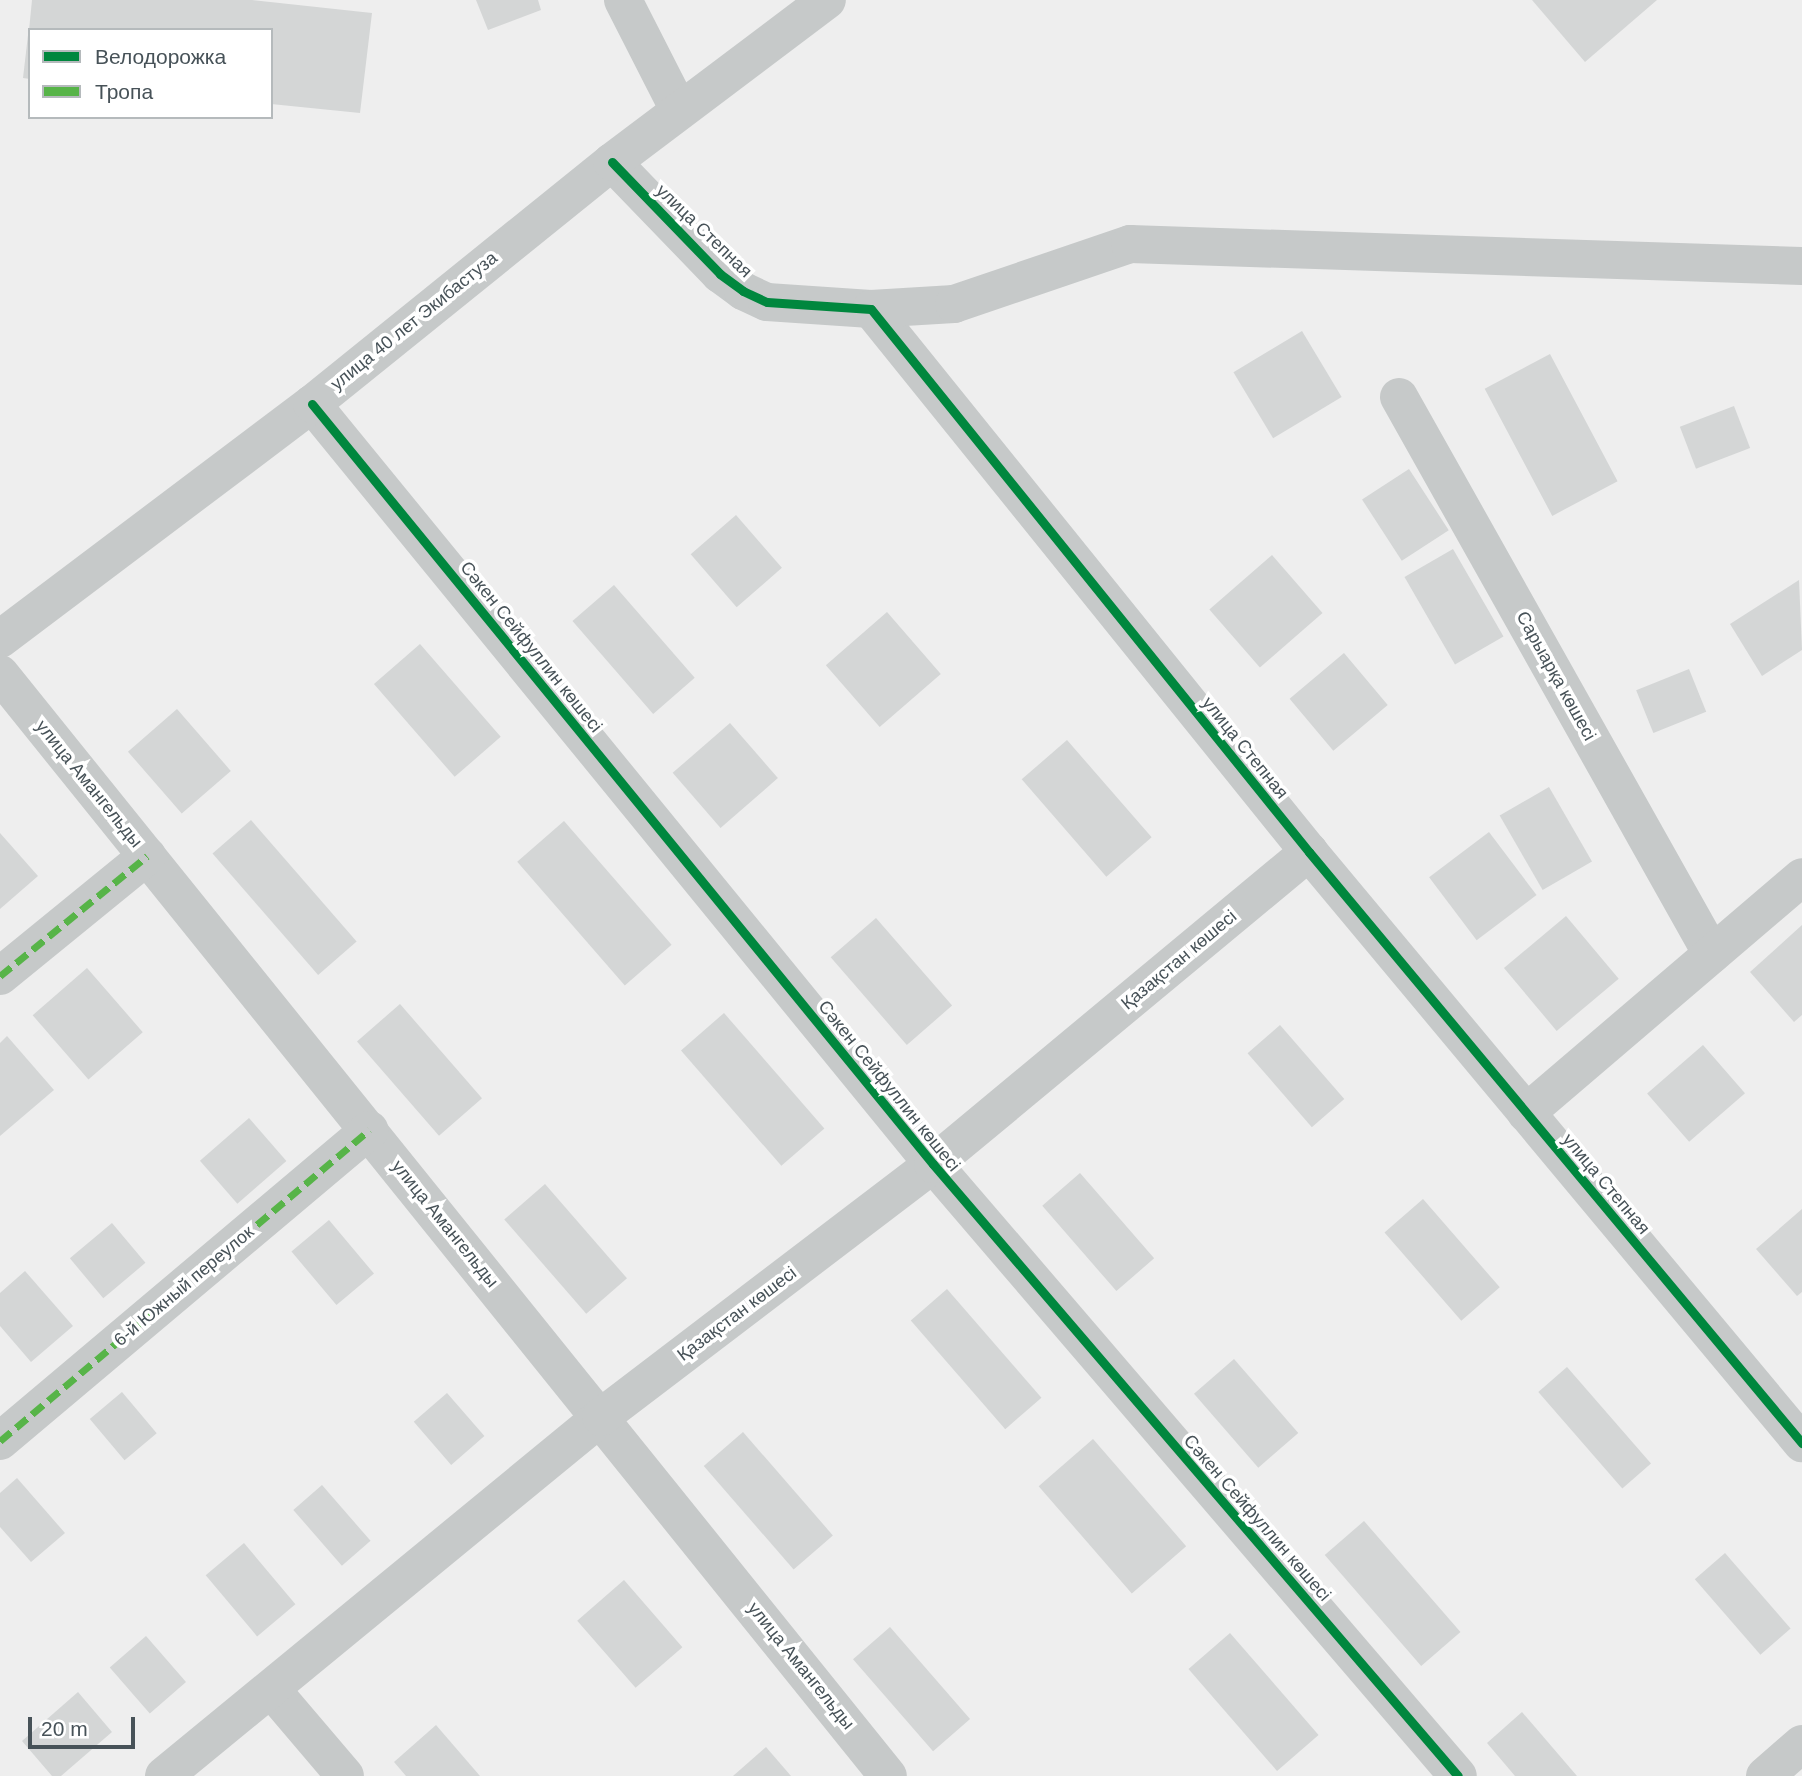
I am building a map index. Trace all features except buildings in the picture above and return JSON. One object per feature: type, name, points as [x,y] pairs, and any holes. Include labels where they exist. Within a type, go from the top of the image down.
[{"type":"street","points":[[623,0],[679,110]]},
{"type":"street","name":"улица 40 лет Экибастуза","points":[[0,639],[312,404],[612,162],[827,0]]},
{"type":"street","name":"улица Степная","points":[[612,162],[720,274],[743,291],[768,302],[871,309],[1309,852],[1802,1443]]},
{"type":"street","points":[[871,309],[954,304],[1130,244],[1802,266]]},
{"type":"street","name":"Сарыарқа көшесі","points":[[1399,397],[1712,954]]},
{"type":"street","name":"Сәкен Сейфуллин көшесі","points":[[312,404],[933,1164],[1458,1776]]},
{"type":"street","name":"улица Амангельды","points":[[0,674],[888,1776]]},
{"type":"street","name":"Қазақстан көшесі","points":[[164,1776],[601,1417],[933,1164],[1309,852]]},
{"type":"street","points":[[0,976],[147,856]]},
{"type":"street","points":[[1526,1113],[1802,877]]},
{"type":"street","name":"6-й Южный переулок","points":[[0,1441],[369,1130]]},
{"type":"street","points":[[271,1689],[345,1776]]},
{"type":"street","points":[[1765,1776],[1802,1744]]},
{"type":"marked path","points":[[0,976],[147,856]]},
{"type":"marked path","points":[[0,1441],[369,1130]]},
{"type":"cycle path","points":[[612,162],[720,274],[743,291],[767,302],[871,309],[1309,852],[1802,1443]]},
{"type":"cycle path","points":[[312,404],[933,1164],[1458,1776]]}]
